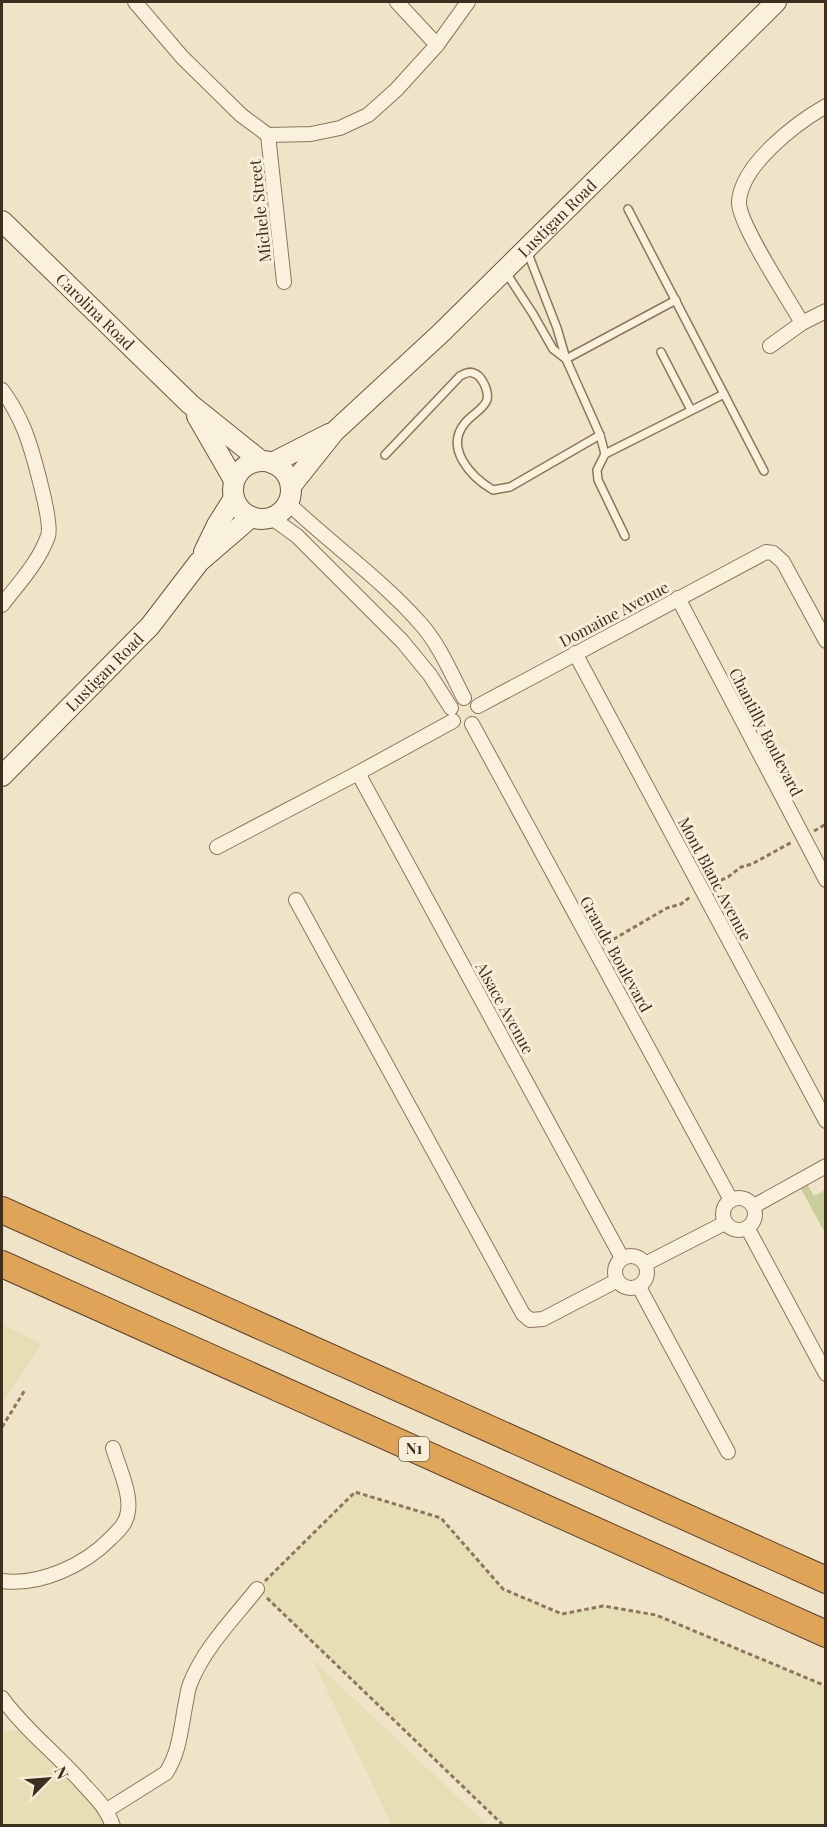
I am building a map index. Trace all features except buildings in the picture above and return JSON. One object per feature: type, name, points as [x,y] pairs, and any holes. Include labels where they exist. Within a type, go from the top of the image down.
[{"type":"highway","points":[[2,1210],[825,1580]]},
{"type":"highway","name":"N1","points":[[2,1264],[825,1634]]},
{"type":"street","points":[[135,2],[182,57],[241,115],[268,135],[311,134],[340,128],[368,115],[396,90],[437,45],[468,2]]},
{"type":"street","points":[[397,2],[437,45]]},
{"type":"street","name":"Lustigan Road","points":[[289,494],[334,432],[441,333],[776,2]]},
{"type":"street","points":[[802,323],[744,223],[739,204],[742,186],[756,165],[807,117],[825,106]]},
{"type":"street","name":"Michele Street","points":[[268,135],[284,282]]},
{"type":"street","name":"Carolina Road","points":[[2,220],[190,404],[266,462]]},
{"type":"street","points":[[770,346],[802,323],[825,311]]},
{"type":"street","points":[[2,390],[13,406],[25,432],[49,516],[49,535],[37,558],[2,605]]},
{"type":"street","name":"Carolina Road","points":[[190,404],[234,489]]},
{"type":"street","name":"Lustigan Road","points":[[266,462],[334,432]]},
{"type":"street","points":[[272,518],[297,536],[405,645],[430,675],[459,726],[466,727],[478,718],[478,706],[464,698],[439,651],[424,629],[365,569],[309,523],[289,494],[284,472],[266,462],[244,467],[238,473],[234,489],[243,513],[251,518],[262,520],[279,514],[289,494]]},
{"type":"street","name":"Lustigan Road","points":[[2,776],[150,626],[199,562],[234,489]]},
{"type":"street","name":"Lustigan Road","points":[[199,562],[251,518]]},
{"type":"street","name":"Domaine Avenue","points":[[478,706],[766,552],[773,553],[783,562],[825,641]]},
{"type":"street","points":[[374,612],[392,595]]},
{"type":"street","name":"Chantilly Boulevard","points":[[678,598],[825,880]]},
{"type":"street","points":[[405,645],[424,629]]},
{"type":"street","name":"Mont Blanc Avenue","points":[[575,653],[825,1121]]},
{"type":"street","points":[[217,847],[358,773],[452,714],[456,701],[464,698]]},
{"type":"street","name":"Grande Boulevard","points":[[472,724],[731,1200]]},
{"type":"street","name":"Alsace Avenue","points":[[358,773],[622,1258]]},
{"type":"street","points":[[296,900],[523,1314],[530,1320],[543,1319],[616,1281]]},
{"type":"street","points":[[754,1206],[825,1166]]},
{"type":"street","points":[[740,1197],[748,1200],[754,1206],[756,1214],[754,1223],[748,1229],[739,1231],[731,1229],[725,1223],[723,1214],[725,1206],[731,1200],[740,1197]]},
{"type":"street","points":[[645,1264],[725,1223]]},
{"type":"street","points":[[748,1229],[825,1374]]},
{"type":"street","points":[[631,1256],[639,1258],[645,1264],[648,1273],[645,1281],[639,1287],[631,1289],[622,1287],[616,1281],[614,1272],[616,1264],[622,1258],[631,1256]]},
{"type":"street","points":[[639,1287],[728,1452]]},
{"type":"street","points":[[2,1581],[29,1580],[69,1568],[94,1552],[123,1526],[128,1515],[128,1496],[112,1448]]},
{"type":"street","points":[[107,1810],[166,1773],[172,1764],[178,1746],[189,1685],[220,1635],[257,1589]]},
{"type":"street","points":[[2,1698],[13,1714],[70,1769],[107,1810],[113,1826]]},
{"type":"lane","points":[[628,209],[764,471]]},
{"type":"lane","points":[[526,248],[566,358],[600,435],[605,454]]},
{"type":"lane","points":[[504,269],[553,349],[566,358]]},
{"type":"lane","points":[[566,358],[676,300]]},
{"type":"lane","points":[[661,352],[691,410]]},
{"type":"lane","points":[[385,455],[460,376],[466,373],[473,373],[479,377],[486,387],[488,396],[486,402],[459,430],[457,444],[459,454],[471,472],[493,490],[510,487],[600,435]]},
{"type":"lane","points":[[626,536],[598,480],[597,470],[605,454],[724,394]]},
{"type":"path","points":[[2,1427],[25,1390]]},
{"type":"path","points":[[504,1826],[257,1589],[355,1492],[441,1518],[503,1589],[562,1614],[603,1606],[656,1615],[825,1686]]},
{"type":"shaded area","points":[[2,1324],[42,1344],[2,1404]]},
{"type":"shaded area","points":[[355,1492],[441,1518],[503,1589],[562,1614],[603,1606],[656,1615],[825,1686],[825,1825],[504,1825],[257,1589]]},
{"type":"shaded area","points":[[312,1659],[487,1825],[392,1825]]},
{"type":"shaded area","points":[[27,1729],[113,1825],[2,1825],[2,1732]]},
{"type":"green space","points":[[807,1184],[814,1196],[825,1190],[825,1233],[800,1187]]}]
